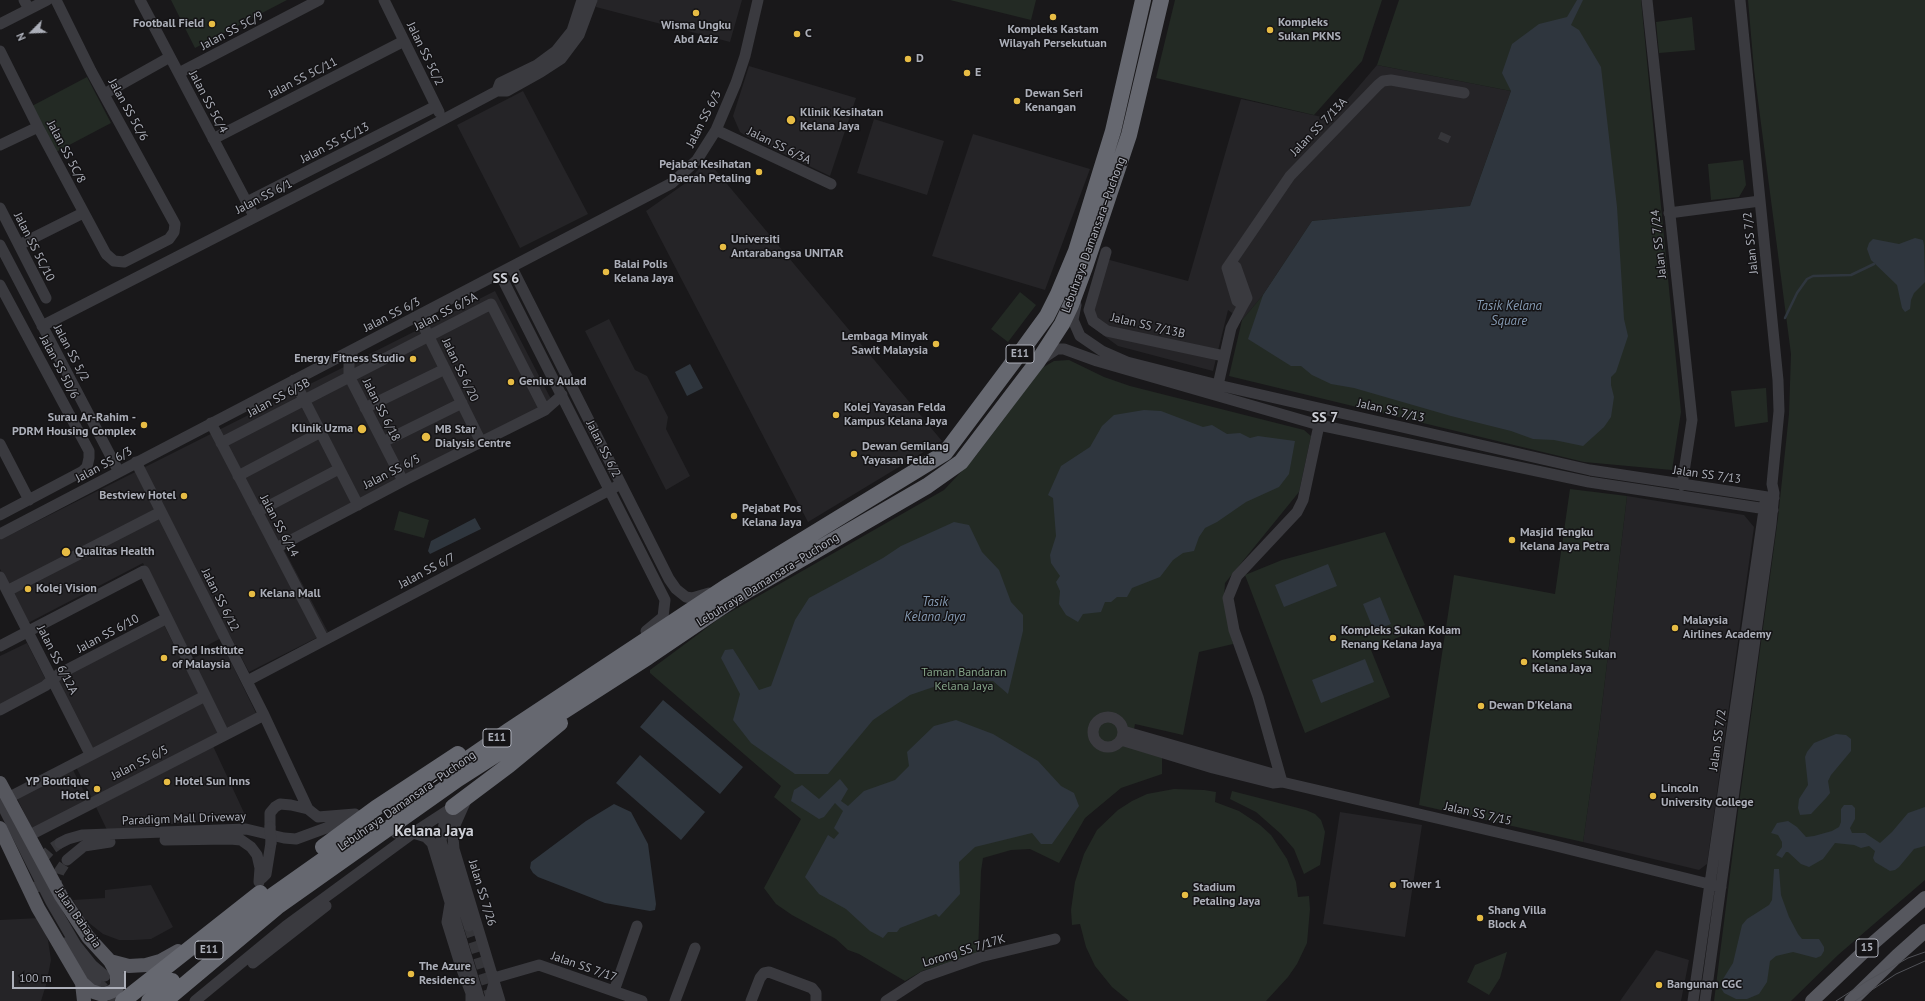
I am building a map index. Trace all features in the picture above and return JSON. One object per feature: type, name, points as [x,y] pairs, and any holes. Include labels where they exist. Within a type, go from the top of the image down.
[{"type":"highway","name":"Lebuhraya Damansara–Puchong","points":[[148,1001],[273,902],[508,731],[729,585],[942,456],[1025,347],[1046,316],[1076,251],[1113,131],[1143,0]]},
{"type":"highway","name":"Lebuhraya Damansara–Puchong","points":[[165,1001],[273,902],[458,779],[604,686],[741,594],[946,473],[961,462],[1038,361],[1062,324],[1085,268],[1130,135],[1161,0]]},
{"type":"highway","points":[[123,1001],[234,912],[376,808],[646,631],[721,586],[729,585]]},
{"type":"highway","points":[[453,806],[538,742],[586,698],[604,686]]},
{"type":"highway","points":[[176,1001],[280,916],[556,716]]},
{"type":"main road","name":"Jalan Bahagia","points":[[0,783],[4,799],[28,836],[61,896],[88,937],[110,961]]},
{"type":"main road","points":[[0,828],[38,908],[94,980]]},
{"type":"main road","name":"15","points":[[1812,1001],[1871,945],[1925,898]]},
{"type":"main road","name":"15","points":[[1851,1001],[1925,931]]},
{"type":"main road","points":[[110,961],[129,966],[160,961],[204,936]]},
{"type":"main road","points":[[1910,944],[1925,936]]},
{"type":"main road","points":[[94,980],[91,991],[99,994],[113,991],[117,987],[118,977],[110,961]]},
{"type":"main road","points":[[84,1001],[94,980]]},
{"type":"street","points":[[0,24],[27,5],[47,0]]},
{"type":"street","name":"Jalan SS 5C/6","points":[[56,0],[104,94],[175,224],[174,232],[169,239],[124,262],[114,261]]},
{"type":"street","name":"Jalan SS 5C/4","points":[[140,0],[254,216]]},
{"type":"street","name":"Jalan SS 5C/9","points":[[179,74],[319,0]]},
{"type":"street","name":"Jalan SS 5C/2","points":[[384,0],[443,120]]},
{"type":"street","name":"Jalan SS 6/1","points":[[497,91],[500,83],[537,64],[556,51],[572,31],[582,0]]},
{"type":"street","name":"Jalan SS 6/1","points":[[42,326],[497,91],[507,91],[541,72],[561,59],[579,35],[592,0]]},
{"type":"street","name":"Jalan SS 6/3","points":[[741,65],[738,54],[752,0]]},
{"type":"street","name":"Jalan SS 6/3","points":[[0,534],[211,423],[512,268],[672,183],[697,160],[716,130],[736,83],[741,65],[746,56],[758,0]]},
{"type":"street","name":"Jalan SS 7/24","points":[[1647,0],[1692,420],[1682,485]]},
{"type":"street","name":"Jalan SS 7/2","points":[[1694,1001],[1715,886],[1770,498],[1767,492],[1772,484],[1779,411],[1778,380],[1740,0]]},
{"type":"street","name":"Jalan SS 5C/11","points":[[213,139],[404,41]]},
{"type":"street","name":"Jalan SS 5C/8","points":[[0,51],[83,213],[106,254],[114,261]]},
{"type":"street","points":[[104,94],[170,58]]},
{"type":"street","name":"Jalan SS 7/13A","points":[[1218,397],[1218,385],[1231,328],[1247,298],[1236,267],[1231,263],[1290,176],[1383,81],[1391,80],[1464,93]]},
{"type":"street","name":"Jalan SS 5C/13","points":[[247,202],[436,106]]},
{"type":"street","points":[[0,145],[38,127]]},
{"type":"street","name":"Jalan SS 6/3A","points":[[716,130],[831,184]]},
{"type":"street","points":[[1669,213],[1760,201]]},
{"type":"street","name":"Jalan SS 5C/10","points":[[0,208],[46,298]]},
{"type":"street","points":[[19,246],[83,213]]},
{"type":"street","name":"Jalan SS 5/2","points":[[0,246],[119,472]]},
{"type":"street","name":"Jalan SS 7/13B","points":[[1106,252],[1089,310],[1093,320],[1107,331],[1224,356]]},
{"type":"street","name":"Jalan SS 6/2","points":[[512,268],[669,579],[676,589],[686,597],[692,598],[709,593]]},
{"type":"street","name":"Jalan SS 7/13","points":[[1085,268],[1073,320],[1077,331],[1084,340],[1102,352],[1127,362],[1218,385],[1590,470],[1770,498]]},
{"type":"street","name":"Jalan SS 6/2","points":[[500,274],[665,600],[664,617],[646,631]]},
{"type":"street","name":"Jalan SS 5D/6","points":[[0,285],[89,451],[89,463],[83,471],[29,500]]},
{"type":"street","name":"Jalan SS 6/5A","points":[[349,376],[491,304],[545,410]]},
{"type":"street","name":"Jalan SS 6/20","points":[[430,310],[424,319],[423,325],[481,442]]},
{"type":"street","name":"Jalan SS 6/18","points":[[354,349],[349,358],[349,376],[403,481]]},
{"type":"street","name":"Jalan SS 7/13","points":[[1038,361],[1057,349],[1064,349],[1097,362],[1319,425],[1589,482],[1768,510]]},
{"type":"street","points":[[365,408],[445,369]]},
{"type":"street","name":"Jalan SS 6/5B","points":[[221,443],[349,376]]},
{"type":"street","points":[[294,380],[358,505]]},
{"type":"street","name":"Jalan SS 6/5","points":[[276,548],[403,481],[545,410],[562,396]]},
{"type":"street","points":[[383,442],[462,404]]},
{"type":"street","name":"Jalan SS 6/14","points":[[211,423],[324,640]]},
{"type":"street","points":[[1282,782],[1258,697],[1234,630],[1228,598],[1237,576],[1297,512],[1303,500],[1319,425]]},
{"type":"street","points":[[238,476],[321,432]]},
{"type":"street","points":[[0,444],[29,500],[0,515]]},
{"type":"street","name":"Jalan SS 6/12","points":[[136,462],[264,715],[308,810]]},
{"type":"street","points":[[257,512],[339,469]]},
{"type":"street","points":[[1651,480],[1654,492]]},
{"type":"street","name":"Jalan SS 6/7","points":[[247,681],[621,484]]},
{"type":"street","points":[[7,591],[161,512]]},
{"type":"street","points":[[0,646],[144,571],[224,734]]},
{"type":"street","name":"Jalan SS 6/12A","points":[[0,577],[90,754]]},
{"type":"street","name":"Jalan SS 6/10","points":[[0,710],[45,686],[59,674],[167,618]]},
{"type":"street","points":[[94,980],[92,965],[76,945],[51,902],[4,799],[206,696]]},
{"type":"street","name":"Jalan SS 6/5","points":[[28,836],[224,734],[264,715]]},
{"type":"street","points":[[1214,763],[1122,735],[1137,745],[1214,763],[1273,774],[1282,782]]},
{"type":"street","name":"Jalan SS 7/15","points":[[1214,763],[1229,772],[1273,783],[1282,782],[1552,845],[1715,886]]},
{"type":"street","name":"Jalan SS 7/26","points":[[470,794],[455,825],[454,843],[494,978]]},
{"type":"street","points":[[234,912],[266,874],[271,843],[269,819],[270,813],[275,807],[280,804],[291,805],[308,810],[318,817],[356,814]]},
{"type":"street","points":[[194,1001],[286,926],[413,833],[453,806]]},
{"type":"street","points":[[453,806],[444,824],[442,842],[469,926]]},
{"type":"street","name":"Paradigm Mall Driveway","points":[[60,843],[82,835],[246,829],[284,838],[296,839],[326,828],[356,814],[376,808]]},
{"type":"street","points":[[0,814],[40,897],[62,938],[94,980]]},
{"type":"street","points":[[396,833],[413,833],[426,837],[432,843],[480,1001]]},
{"type":"street","name":"Paradigm Mall Driveway","points":[[67,860],[84,846],[100,842],[241,840],[257,855],[260,868],[259,882]]},
{"type":"street","points":[[204,1001],[350,888],[388,852]]},
{"type":"street","name":"Jalan SS 7/2","points":[[1705,1001],[1715,886]]},
{"type":"street","points":[[59,900],[73,927],[94,980]]},
{"type":"street","points":[[450,900],[447,922],[461,967],[470,988],[471,1001]]},
{"type":"street","points":[[614,991],[637,926]]},
{"type":"street","name":"Lorong SS 7/17K","points":[[886,1001],[923,977],[980,957],[1055,939]]},
{"type":"street","points":[[675,1001],[695,948]]},
{"type":"street","points":[[488,959],[498,969],[512,973]]},
{"type":"street","name":"Jalan SS 7/17","points":[[494,978],[539,965],[642,1001]]},
{"type":"street","points":[[751,1001],[760,978],[764,973],[769,972],[812,988],[816,993],[816,1000]]},
{"type":"street","points":[[496,1000],[502,982],[512,973]]},
{"type":"street","points":[[204,1001],[226,975]]},
{"type":"street","points":[[494,978],[496,1000]]},
{"type":"shaded area","points":[[597,0],[742,0],[730,42],[596,7]]},
{"type":"shaded area","points":[[1377,65],[1511,91],[1470,206],[1312,221],[1263,295],[1242,320],[1228,310],[1213,371],[1118,346],[1088,324],[1106,259],[1188,281],[1241,99],[1331,119]]},
{"type":"shaded area","name":"Klinik Kesihatan Kelana Jaya","points":[[749,66],[856,98],[830,176],[740,132],[733,116]]},
{"type":"shaded area","points":[[523,91],[588,214],[520,248],[457,125]]},
{"type":"shaded area","points":[[874,119],[944,141],[927,195],[857,173]]},
{"type":"shaded area","points":[[973,134],[1090,169],[1045,290],[932,256]]},
{"type":"shaded area","points":[[707,160],[942,441],[808,522],[646,211],[687,182]]},
{"type":"shaded area","points":[[495,291],[552,401],[280,542],[328,632],[249,672],[229,634],[189,655],[143,563],[28,623],[0,569],[0,540]]},
{"type":"shaded area","points":[[609,319],[635,370],[647,376],[668,417],[666,429],[690,476],[666,490],[585,331]]},
{"type":"shaded area","name":"Malaysia Airlines Academy","points":[[1627,496],[1744,515],[1754,527],[1707,864],[1699,870],[1583,842],[1599,730]]},
{"type":"shaded area","points":[[164,625],[219,734],[92,798],[76,767],[95,758],[56,680]]},
{"type":"shaded area","points":[[27,643],[47,682],[0,706],[0,656]]},
{"type":"shaded area","points":[[222,644],[256,713],[225,729],[190,660]]},
{"type":"shaded area","points":[[213,746],[246,817],[107,830],[96,807]]},
{"type":"shaded area","points":[[73,770],[89,801],[32,829],[17,798]]},
{"type":"shaded area","points":[[1340,812],[1422,825],[1405,937],[1323,924]]},
{"type":"shaded area","points":[[151,885],[173,927],[151,939],[119,940],[103,934],[84,919],[73,900],[105,898],[105,890]]},
{"type":"shaded area","points":[[40,918],[48,940],[51,960],[41,1001],[0,1001],[0,920]]},
{"type":"shaded area","points":[[1656,950],[1689,960],[1681,1001],[1620,1001]]},
{"type":"green space","name":"Football Field","points":[[171,0],[287,0],[195,48]]},
{"type":"green space","points":[[950,0],[1036,0],[1031,20]]},
{"type":"green space","name":"Kompleks Sukan PKNS","points":[[1175,0],[1382,0],[1362,61],[1314,115],[1156,78]]},
{"type":"green space","name":"Tasik Kelana Square","points":[[1399,0],[1641,0],[1681,412],[1672,470],[1584,462],[1229,376],[1242,320],[1263,295],[1312,221],[1470,206],[1511,91],[1377,65]]},
{"type":"green space","points":[[1748,0],[1925,0],[1925,880],[1838,955],[1791,1001],[1714,1001],[1778,518],[1789,414],[1791,354],[1754,70]]},
{"type":"green space","points":[[1692,17],[1695,50],[1659,53],[1656,22]]},
{"type":"green space","points":[[87,77],[111,123],[56,152],[32,106]]},
{"type":"green space","points":[[1743,160],[1746,185],[1739,197],[1711,200],[1708,164]]},
{"type":"green space","points":[[1020,292],[1036,305],[1008,342],[991,329]]},
{"type":"green space","name":"Taman Bandaran Kelana Jaya","points":[[1069,360],[1104,377],[1130,386],[1304,430],[1311,436],[1299,492],[1225,583],[1224,597],[1233,644],[1199,652],[1183,735],[1135,724],[1131,745],[1162,756],[1162,774],[1121,788],[1085,818],[1059,863],[1030,849],[1011,850],[983,858],[981,871],[978,953],[922,971],[905,981],[859,954],[848,950],[836,939],[792,915],[776,904],[764,888],[801,819],[774,797],[781,786],[650,673],[650,670],[720,618],[944,490],[975,457],[1042,368],[1054,361]]},
{"type":"green space","points":[[1766,388],[1768,422],[1735,427],[1731,391]]},
{"type":"green space","name":"Kompleks Sukan Kelana Jaya","points":[[1570,489],[1627,496],[1599,730],[1583,842],[1419,805],[1454,575],[1555,594]]},
{"type":"green space","points":[[399,511],[429,520],[424,538],[394,530]]},
{"type":"green space","name":"Kompleks Sukan Kolam Renang Kelana Jaya","points":[[1385,532],[1425,625],[1371,650],[1390,697],[1305,733],[1245,575],[1282,560]]},
{"type":"green space","name":"Stadium Petaling Jaya","points":[[1174,789],[1216,792],[1215,802],[1239,811],[1260,825],[1271,835],[1287,859],[1296,882],[1298,897],[1309,896],[1310,909],[1307,943],[1297,964],[1288,977],[1266,1001],[1129,1001],[1112,987],[1095,966],[1086,947],[1080,924],[1072,925],[1071,910],[1075,882],[1084,854],[1097,830],[1118,810],[1132,801],[1147,794]]},
{"type":"green space","points":[[1232,791],[1306,810],[1315,814],[1321,820],[1325,832],[1320,865],[1304,874],[1294,849],[1281,834],[1256,812],[1230,799]]},
{"type":"green space","points":[[1507,952],[1500,978],[1489,995],[1467,982],[1475,965]]},
{"type":"water","name":"Tasik Kelana Square","points":[[1577,0],[1583,0],[1571,25],[1579,30],[1601,67],[1617,207],[1624,319],[1628,336],[1616,372],[1611,377],[1614,397],[1611,417],[1604,427],[1583,446],[1554,440],[1533,439],[1511,431],[1451,416],[1354,388],[1331,384],[1312,375],[1301,366],[1291,366],[1248,339],[1263,295],[1312,221],[1470,206],[1511,91],[1502,73],[1512,44],[1539,24],[1567,17]]},
{"type":"water","points":[[1915,238],[1923,240],[1925,282],[1914,293],[1911,300],[1910,309],[1905,312],[1902,308],[1897,285],[1871,260],[1867,249],[1869,243],[1873,239],[1899,244]]},
{"type":"water","points":[[690,364],[703,388],[687,396],[675,372]]},
{"type":"water","points":[[1144,410],[1161,411],[1203,427],[1212,425],[1227,434],[1240,433],[1250,438],[1258,436],[1295,441],[1289,474],[1279,487],[1246,502],[1217,522],[1205,528],[1199,537],[1194,551],[1183,553],[1173,560],[1160,577],[1132,588],[1127,597],[1117,597],[1111,602],[1105,602],[1101,612],[1083,614],[1078,622],[1066,615],[1059,604],[1060,591],[1056,582],[1060,576],[1051,563],[1050,555],[1056,536],[1053,498],[1048,495],[1061,466],[1090,447],[1102,426],[1114,415]]},
{"type":"water","points":[[475,518],[481,529],[430,554],[428,551],[431,541]]},
{"type":"water","name":"Tasik Kelana Jaya","points":[[954,522],[969,525],[982,552],[999,570],[1011,602],[1023,615],[1023,631],[1008,694],[993,681],[954,680],[910,695],[873,720],[828,774],[795,774],[751,743],[733,720],[740,694],[721,658],[725,650],[733,649],[759,690],[771,686],[795,620],[809,598],[883,558],[901,546]]},
{"type":"water","points":[[1328,564],[1337,586],[1284,607],[1275,585]]},
{"type":"water","points":[[1380,597],[1391,624],[1374,631],[1363,604]]},
{"type":"water","points":[[1365,659],[1374,682],[1321,703],[1312,680]]},
{"type":"water","points":[[663,700],[743,767],[720,794],[640,727]]},
{"type":"water","points":[[956,720],[993,734],[1038,761],[1061,786],[1074,793],[1079,806],[1052,844],[1041,844],[1032,833],[975,847],[959,862],[960,894],[939,917],[936,914],[900,928],[897,932],[888,932],[883,938],[870,931],[846,909],[819,894],[805,877],[828,835],[834,839],[839,833],[834,828],[843,811],[835,803],[824,817],[819,819],[791,801],[794,790],[802,785],[819,799],[840,779],[848,789],[841,801],[848,806],[864,791],[895,780],[909,766],[907,752],[934,726]]},
{"type":"water","points":[[1836,734],[1846,735],[1851,739],[1851,751],[1831,775],[1828,781],[1830,793],[1811,814],[1800,815],[1798,808],[1799,799],[1808,785],[1805,757],[1807,752],[1814,743]]},
{"type":"water","points":[[640,755],[705,812],[681,840],[616,783]]},
{"type":"water","points":[[614,804],[631,812],[648,844],[656,904],[655,910],[650,911],[605,903],[538,877],[530,868],[531,862],[586,821]]},
{"type":"water","points":[[1844,805],[1852,805],[1855,808],[1855,819],[1850,828],[1852,833],[1865,833],[1880,843],[1892,832],[1908,813],[1925,807],[1925,846],[1914,849],[1899,867],[1890,871],[1875,862],[1873,858],[1875,851],[1869,846],[1861,848],[1854,845],[1835,843],[1823,859],[1809,867],[1801,864],[1788,852],[1786,852],[1782,858],[1776,855],[1782,847],[1782,842],[1778,835],[1771,833],[1777,823],[1788,821],[1797,827],[1806,837],[1814,836],[1832,831],[1839,827],[1841,822],[1841,809]]},
{"type":"water","points":[[1774,869],[1779,869],[1781,895],[1789,917],[1798,934],[1802,939],[1819,939],[1824,947],[1824,951],[1821,956],[1816,958],[1793,952],[1776,956],[1770,961],[1767,982],[1759,994],[1747,999],[1736,999],[1724,993],[1721,988],[1723,979],[1733,963],[1742,925],[1747,919],[1769,905],[1772,900]]},
{"type":"waterway","points":[[1785,318],[1797,293],[1807,279],[1813,276],[1851,275],[1874,264]]},
{"type":"tunnel","points":[[1443,141],[1446,134]]},
{"type":"tunnel","points":[[39,892],[37,878],[44,857],[51,849],[60,843]]},
{"type":"tunnel","points":[[57,890],[56,882],[59,872],[67,860]]},
{"type":"tunnel","points":[[469,926],[492,1000]]},
{"type":"tunnel","points":[[96,981],[117,1001]]},
{"type":"tram line","points":[[1836,1001],[1867,981],[1908,958],[1925,952]]},
{"type":"tram line","points":[[1855,1001],[1896,974],[1925,961]]},
{"type":"place","name":"Wisma Ungku Abd Aziz","points":[[696,13]]},
{"type":"place","name":"Kompleks Kastam Wilayah Persekutuan","points":[[1053,17]]},
{"type":"place","name":"Football Field","points":[[212,24]]},
{"type":"place","name":"Kompleks Sukan PKNS","points":[[1270,30]]},
{"type":"place","name":"C","points":[[797,34]]},
{"type":"place","name":"D","points":[[908,59]]},
{"type":"place","name":"E","points":[[967,73]]},
{"type":"place","name":"Dewan Seri Kenangan","points":[[1017,101]]},
{"type":"place","name":"Klinik Kesihatan Kelana Jaya","points":[[791,120]]},
{"type":"place","name":"Pejabat Kesihatan Daerah Petaling","points":[[759,172]]},
{"type":"place","name":"Universiti Antarabangsa UNITAR","points":[[723,247]]},
{"type":"place","name":"Balai Polis Kelana Jaya","points":[[606,272]]},
{"type":"place","name":"Lembaga Minyak Sawit Malaysia","points":[[936,344]]},
{"type":"place","name":"Energy Fitness Studio","points":[[413,359]]},
{"type":"place","name":"Genius Aulad","points":[[511,382]]},
{"type":"place","name":"Kolej Yayasan Felda Kampus Kelana Jaya","points":[[836,415]]},
{"type":"place","name":"Surau Ar-Rahim - PDRM Housing Complex","points":[[144,425]]},
{"type":"place","name":"Klinik Uzma","points":[[362,429]]},
{"type":"place","name":"MB Star Dialysis Centre","points":[[426,437]]},
{"type":"place","name":"Dewan Gemilang Yayasan Felda","points":[[854,454]]},
{"type":"place","name":"Bestview Hotel","points":[[184,496]]},
{"type":"place","name":"Pejabat Pos Kelana Jaya","points":[[734,516]]},
{"type":"place","name":"Masjid Tengku Kelana Jaya Petra","points":[[1512,540]]},
{"type":"place","name":"Qualitas Health","points":[[66,552]]},
{"type":"place","name":"Kolej Vision","points":[[28,589]]},
{"type":"place","name":"Kelana Mall","points":[[252,594]]},
{"type":"place","name":"Malaysia Airlines Academy","points":[[1675,628]]},
{"type":"place","name":"Kompleks Sukan Kolam Renang Kelana Jaya","points":[[1333,638]]},
{"type":"place","name":"Food Institute of Malaysia","points":[[164,658]]},
{"type":"place","name":"Kompleks Sukan Kelana Jaya","points":[[1524,662]]},
{"type":"place","name":"Dewan D'Kelana","points":[[1481,706]]},
{"type":"place","name":"Hotel Sun Inns","points":[[167,782]]},
{"type":"place","name":"YP Boutique Hotel","points":[[97,789]]},
{"type":"place","name":"Lincoln University College","points":[[1653,796]]},
{"type":"place","name":"Tower 1","points":[[1393,885]]},
{"type":"place","name":"Stadium Petaling Jaya","points":[[1185,895]]},
{"type":"place","name":"Shang Villa Block A","points":[[1480,918]]},
{"type":"place","name":"The Azure Residences","points":[[411,974]]},
{"type":"place","name":"Bangunan CGC","points":[[1659,985]]},
{"type":"district","name":"SS 6","points":[[506,279]]},
{"type":"district","name":"SS 7","points":[[1325,418]]},
{"type":"district","name":"Kelana Jaya","points":[[434,831]]}]
